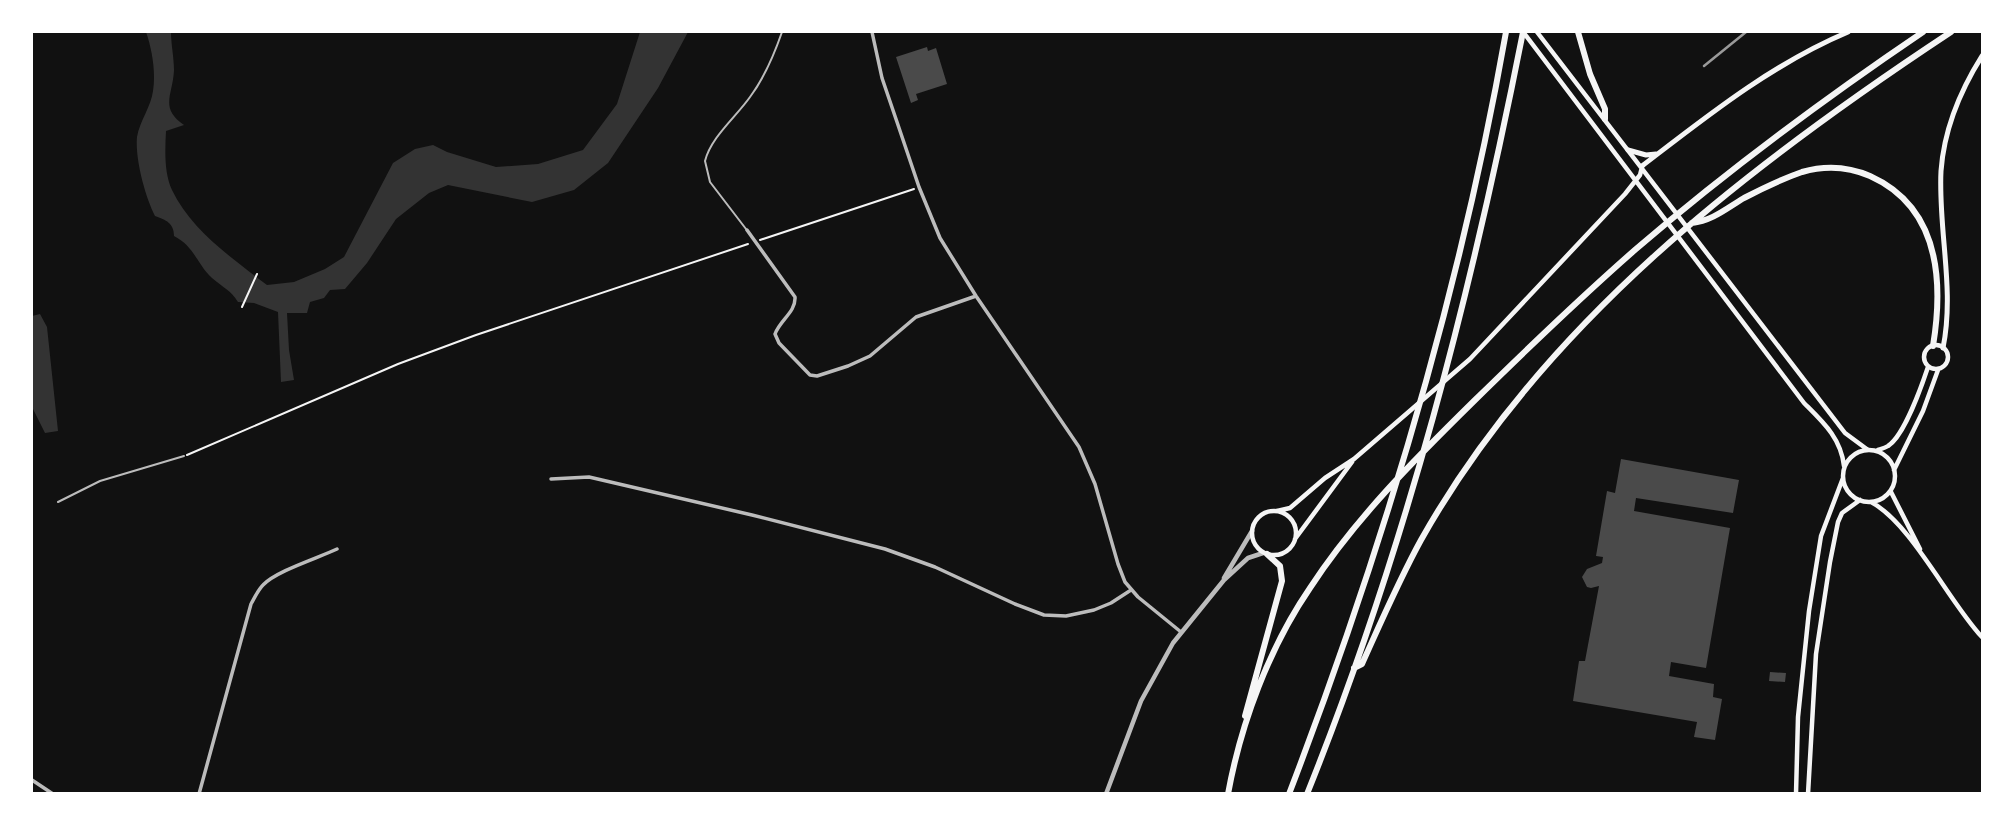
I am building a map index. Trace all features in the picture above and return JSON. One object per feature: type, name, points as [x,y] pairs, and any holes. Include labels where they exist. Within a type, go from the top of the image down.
[{"type":"highway","points":[[1289,793],[1321,711],[1382,531],[1432,361],[1472,200],[1506,32]]},
{"type":"highway","points":[[1307,793],[1354,668],[1406,509],[1485,214],[1523,32]]},
{"type":"highway","points":[[1578,32],[1590,74],[1605,108],[1605,119]]},
{"type":"highway","points":[[1240,744],[1266,670],[1308,589],[1364,518],[1436,438],[1538,338],[1638,247],[1770,141],[1923,32]]},
{"type":"highway","points":[[1354,668],[1362,664],[1422,539],[1490,436],[1574,335],[1692,223],[1826,118],[1951,32]]},
{"type":"highway","points":[[1692,223],[1706,222],[1755,192],[1810,170],[1842,167],[1877,178],[1905,198],[1923,223],[1929,237],[1937,291],[1933,346]]},
{"type":"highway","points":[[1228,793],[1255,677],[1282,581],[1280,566],[1265,554]]},
{"type":"main road","points":[[1523,32],[1804,403],[1832,432],[1843,454],[1843,478],[1821,536],[1806,635],[1796,755],[1796,793]]},
{"type":"main road","points":[[1536,32],[1628,150],[1638,157],[1661,192],[1845,433],[1868,450]]},
{"type":"main road","points":[[1354,458],[1284,553],[1265,554],[1255,544],[1252,531],[1259,516],[1269,511],[1290,508],[1406,416],[1486,344],[1640,175],[1642,166],[1716,109],[1772,72],[1823,42],[1848,32]]},
{"type":"main road","points":[[1943,348],[1948,298],[1941,186],[1943,160],[1957,103],[1983,56]]},
{"type":"main road","points":[[1638,157],[1660,152]]},
{"type":"main road","points":[[1933,346],[1943,348],[1948,360],[1945,366],[1938,369],[1928,367],[1924,361],[1927,349],[1933,346]]},
{"type":"main road","points":[[1844,466],[1848,458],[1856,453],[1888,446],[1896,438],[1917,397],[1928,367]]},
{"type":"main road","points":[[1925,560],[1891,491],[1894,471],[1923,411],[1938,369]]},
{"type":"main road","points":[[1877,450],[1889,459],[1894,471]]},
{"type":"main road","points":[[1843,478],[1848,492],[1886,511],[1983,637]]},
{"type":"main road","points":[[1871,502],[1884,498],[1891,491]]},
{"type":"main road","points":[[1808,793],[1818,637],[1838,522],[1842,513],[1860,500]]},
{"type":"main road","points":[[1277,511],[1285,513],[1293,520],[1296,530],[1294,540]]},
{"type":"main road","points":[[1806,635],[1818,637]]},
{"type":"main road","points":[[1796,755],[1810,756]]},
{"type":"street","points":[[872,32],[882,78],[919,187],[940,238],[976,296],[1070,431],[1088,465],[1118,564],[1131,590],[1181,632]]},
{"type":"street","points":[[747,230],[792,292],[796,302],[793,309],[778,324],[775,334],[779,343],[810,375],[817,376],[858,362],[887,344],[916,317],[976,296]]},
{"type":"street","points":[[551,479],[589,477],[851,540],[934,567],[1044,615],[1066,616],[1094,610],[1131,590]]},
{"type":"street","points":[[1224,580],[1252,531]]},
{"type":"street","points":[[199,793],[256,594],[266,582],[337,549]]},
{"type":"street","points":[[1106,793],[1141,701],[1163,659],[1181,632],[1224,580],[1248,558],[1265,554]]},
{"type":"street","points":[[32,780],[53,793]]},
{"type":"lane","points":[[747,230],[710,182],[705,161],[715,141],[759,84],[782,32]]},
{"type":"lane","points":[[58,502],[100,481],[184,456]]},
{"type":"path","points":[[184,456],[398,363],[919,187]]},
{"type":"path","points":[[242,307],[257,274]]},
{"type":"shaded area","points":[[146,32],[171,32],[174,70],[169,100],[172,113],[184,125],[166,131],[166,169],[172,190],[201,231],[267,285],[294,282],[325,269],[344,257],[393,163],[415,149],[433,145],[496,167],[538,164],[583,150],[617,104],[640,32],[688,32],[658,88],[608,163],[574,190],[532,202],[448,185],[429,193],[396,219],[367,263],[345,289],[330,290],[324,298],[310,302],[307,313],[287,313],[294,380],[281,382],[278,312],[254,303],[238,302],[212,278],[187,245],[174,236],[171,225],[155,216],[151,208],[144,188],[137,146],[138,131],[150,103],[154,84],[153,61]]},
{"type":"shaded area","points":[[40,314],[47,327],[58,431],[45,433],[32,407],[32,316]]},
{"type":"building","points":[[927,47],[928,51],[936,48],[947,84],[916,94],[918,100],[911,103],[896,57]]},
{"type":"building","points":[[1621,459],[1739,480],[1733,513],[1636,498],[1634,511],[1730,528],[1706,668],[1671,662],[1669,676],[1714,684],[1713,697],[1722,699],[1715,740],[1694,737],[1697,722],[1573,701],[1579,661],[1585,661],[1599,586],[1587,587],[1582,577],[1587,569],[1602,563],[1603,557],[1596,556],[1607,491],[1615,493]]},
{"type":"building","points":[[1770,672],[1786,673],[1785,682],[1769,681]]},
{"type":"railway","points":[[1704,66],[1746,32]]}]
